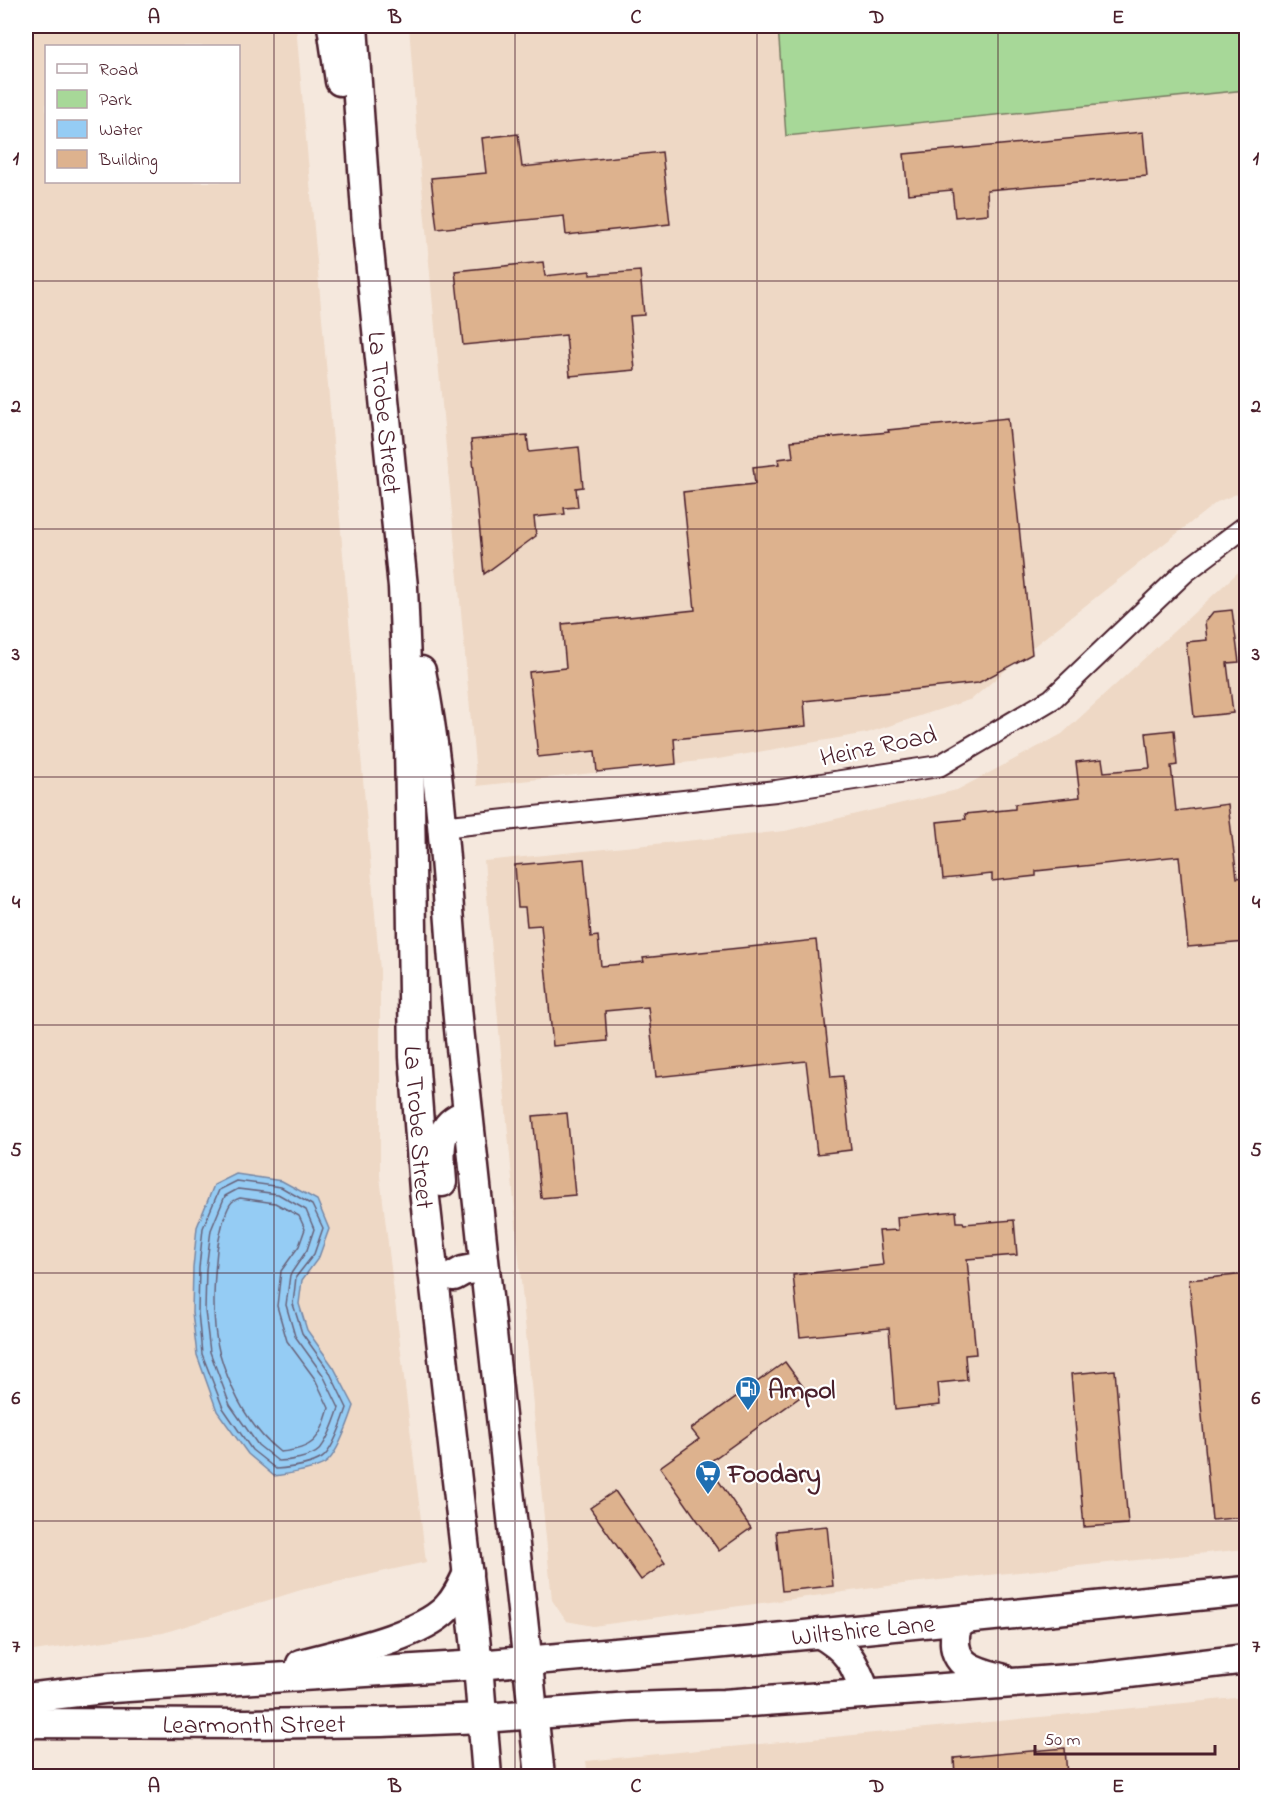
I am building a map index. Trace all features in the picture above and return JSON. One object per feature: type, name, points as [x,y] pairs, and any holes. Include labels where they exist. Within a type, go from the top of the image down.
[{"type":"main road","name":"La Trobe Street","points":[[332,26],[368,240]]},
{"type":"main road","name":"La Trobe Street","points":[[353,26],[368,240],[403,587],[409,750],[412,1016],[424,1190],[478,1665],[487,1776]]},
{"type":"main road","name":"La Trobe Street","points":[[403,587],[426,699],[433,748],[483,1267],[540,1776]]},
{"type":"main road","points":[[412,1016],[423,975],[426,948],[426,838],[434,829],[441,827]]},
{"type":"main road","points":[[447,1393],[455,1324],[454,1276],[442,1185],[440,1146],[444,1131],[449,1124],[468,1114]]},
{"type":"main road","points":[[454,1276],[463,1271],[483,1267]]},
{"type":"main road","points":[[252,1678],[393,1637],[429,1622],[453,1601],[468,1573]]},
{"type":"main road","name":"Wiltshire Lane","points":[[478,1665],[819,1634],[1246,1591]]},
{"type":"main road","points":[[967,1619],[960,1624],[955,1636],[955,1651],[959,1660],[968,1667],[985,1674],[1014,1682]]},
{"type":"main road","points":[[819,1634],[846,1652],[856,1668],[866,1694]]},
{"type":"main road","points":[[483,1718],[724,1704],[1095,1677],[1246,1659]]},
{"type":"main road","name":"Learmonth Street","points":[[26,1698],[112,1688],[478,1665]]},
{"type":"main road","name":"Learmonth Street","points":[[26,1723],[381,1722],[483,1718]]},
{"type":"street","name":"Heinz Road","points":[[441,827],[776,791],[939,765],[1052,699],[1185,572],[1246,526]]},
{"type":"shaded area","points":[[26,26],[296,26],[380,970],[380,1176],[426,1562],[301,1590],[163,1633],[26,1652]]},
{"type":"shaded area","points":[[409,26],[778,26],[787,136],[1246,90],[1246,490],[1217,502],[1034,646],[972,699],[867,733],[718,759],[477,786]]},
{"type":"shaded area","points":[[1246,565],[1246,1549],[910,1583],[593,1626],[566,1621],[552,1600],[484,861],[785,831],[957,790],[1062,734]]},
{"type":"shaded area","points":[[1246,1697],[1246,1776],[588,1776],[586,1761]]},
{"type":"green space","points":[[778,26],[1246,26],[1246,90],[786,136]]},
{"type":"water","points":[[236,1174],[282,1181],[317,1200],[329,1229],[319,1257],[302,1280],[299,1304],[307,1330],[334,1368],[354,1406],[336,1450],[328,1461],[318,1467],[274,1476],[248,1454],[217,1411],[197,1355],[192,1312],[197,1227],[214,1185]]},
{"type":"building","points":[[1143,132],[1147,176],[987,190],[988,214],[955,217],[952,190],[908,194],[904,154]]},
{"type":"building","points":[[518,134],[522,167],[662,152],[670,224],[566,235],[564,216],[437,229],[431,178],[486,173],[482,138]]},
{"type":"building","points":[[543,262],[545,276],[590,271],[590,275],[640,271],[644,315],[630,316],[635,370],[570,376],[566,335],[463,345],[455,271]]},
{"type":"building","points":[[1008,418],[1032,654],[978,683],[804,701],[806,726],[674,739],[676,764],[597,772],[595,751],[538,757],[529,672],[566,668],[562,624],[695,610],[683,492],[755,484],[753,467],[779,464],[778,459],[793,457],[791,441]]},
{"type":"building","points":[[527,435],[529,452],[579,447],[583,487],[576,488],[578,507],[564,508],[565,514],[534,517],[536,536],[484,574],[471,440]]},
{"type":"building","points":[[1232,610],[1239,662],[1227,663],[1233,713],[1194,717],[1186,642],[1207,640],[1205,622],[1213,612]]},
{"type":"building","points":[[1174,730],[1177,765],[1171,766],[1176,811],[1228,804],[1237,878],[1246,877],[1246,942],[1188,947],[1179,856],[1036,871],[1036,876],[992,881],[992,874],[943,879],[937,822],[966,819],[965,814],[1015,809],[1015,804],[1080,797],[1076,762],[1102,759],[1104,772],[1150,768],[1146,733]]},
{"type":"building","points":[[584,859],[591,937],[598,936],[601,966],[644,962],[643,958],[816,940],[831,1077],[843,1076],[851,1150],[817,1154],[806,1061],[656,1077],[648,1007],[605,1011],[607,1041],[553,1046],[541,925],[527,926],[525,907],[518,907],[515,865]]},
{"type":"building","points":[[567,1113],[575,1195],[541,1198],[533,1116]]},
{"type":"building","points":[[956,1211],[957,1222],[964,1224],[1014,1220],[1017,1255],[967,1259],[976,1354],[965,1355],[967,1380],[938,1383],[940,1405],[895,1410],[889,1328],[800,1337],[793,1275],[883,1265],[879,1231],[898,1230],[897,1217]]},
{"type":"building","points":[[1246,1274],[1246,1517],[1212,1520],[1189,1280]]},
{"type":"building","points":[[785,1362],[807,1392],[707,1464],[751,1528],[719,1551],[660,1467],[699,1439],[691,1429]]},
{"type":"building","points":[[1115,1370],[1128,1524],[1084,1527],[1071,1374]]},
{"type":"building","points":[[615,1491],[665,1563],[641,1580],[590,1508]]},
{"type":"building","points":[[827,1526],[833,1586],[782,1591],[776,1531]]},
{"type":"building","points":[[1065,1748],[1067,1776],[955,1776],[954,1758]]},
{"type":"place","name":"Ampol","points":[[748,1412]]},
{"type":"place","name":"Foodary","points":[[708,1496]]}]
